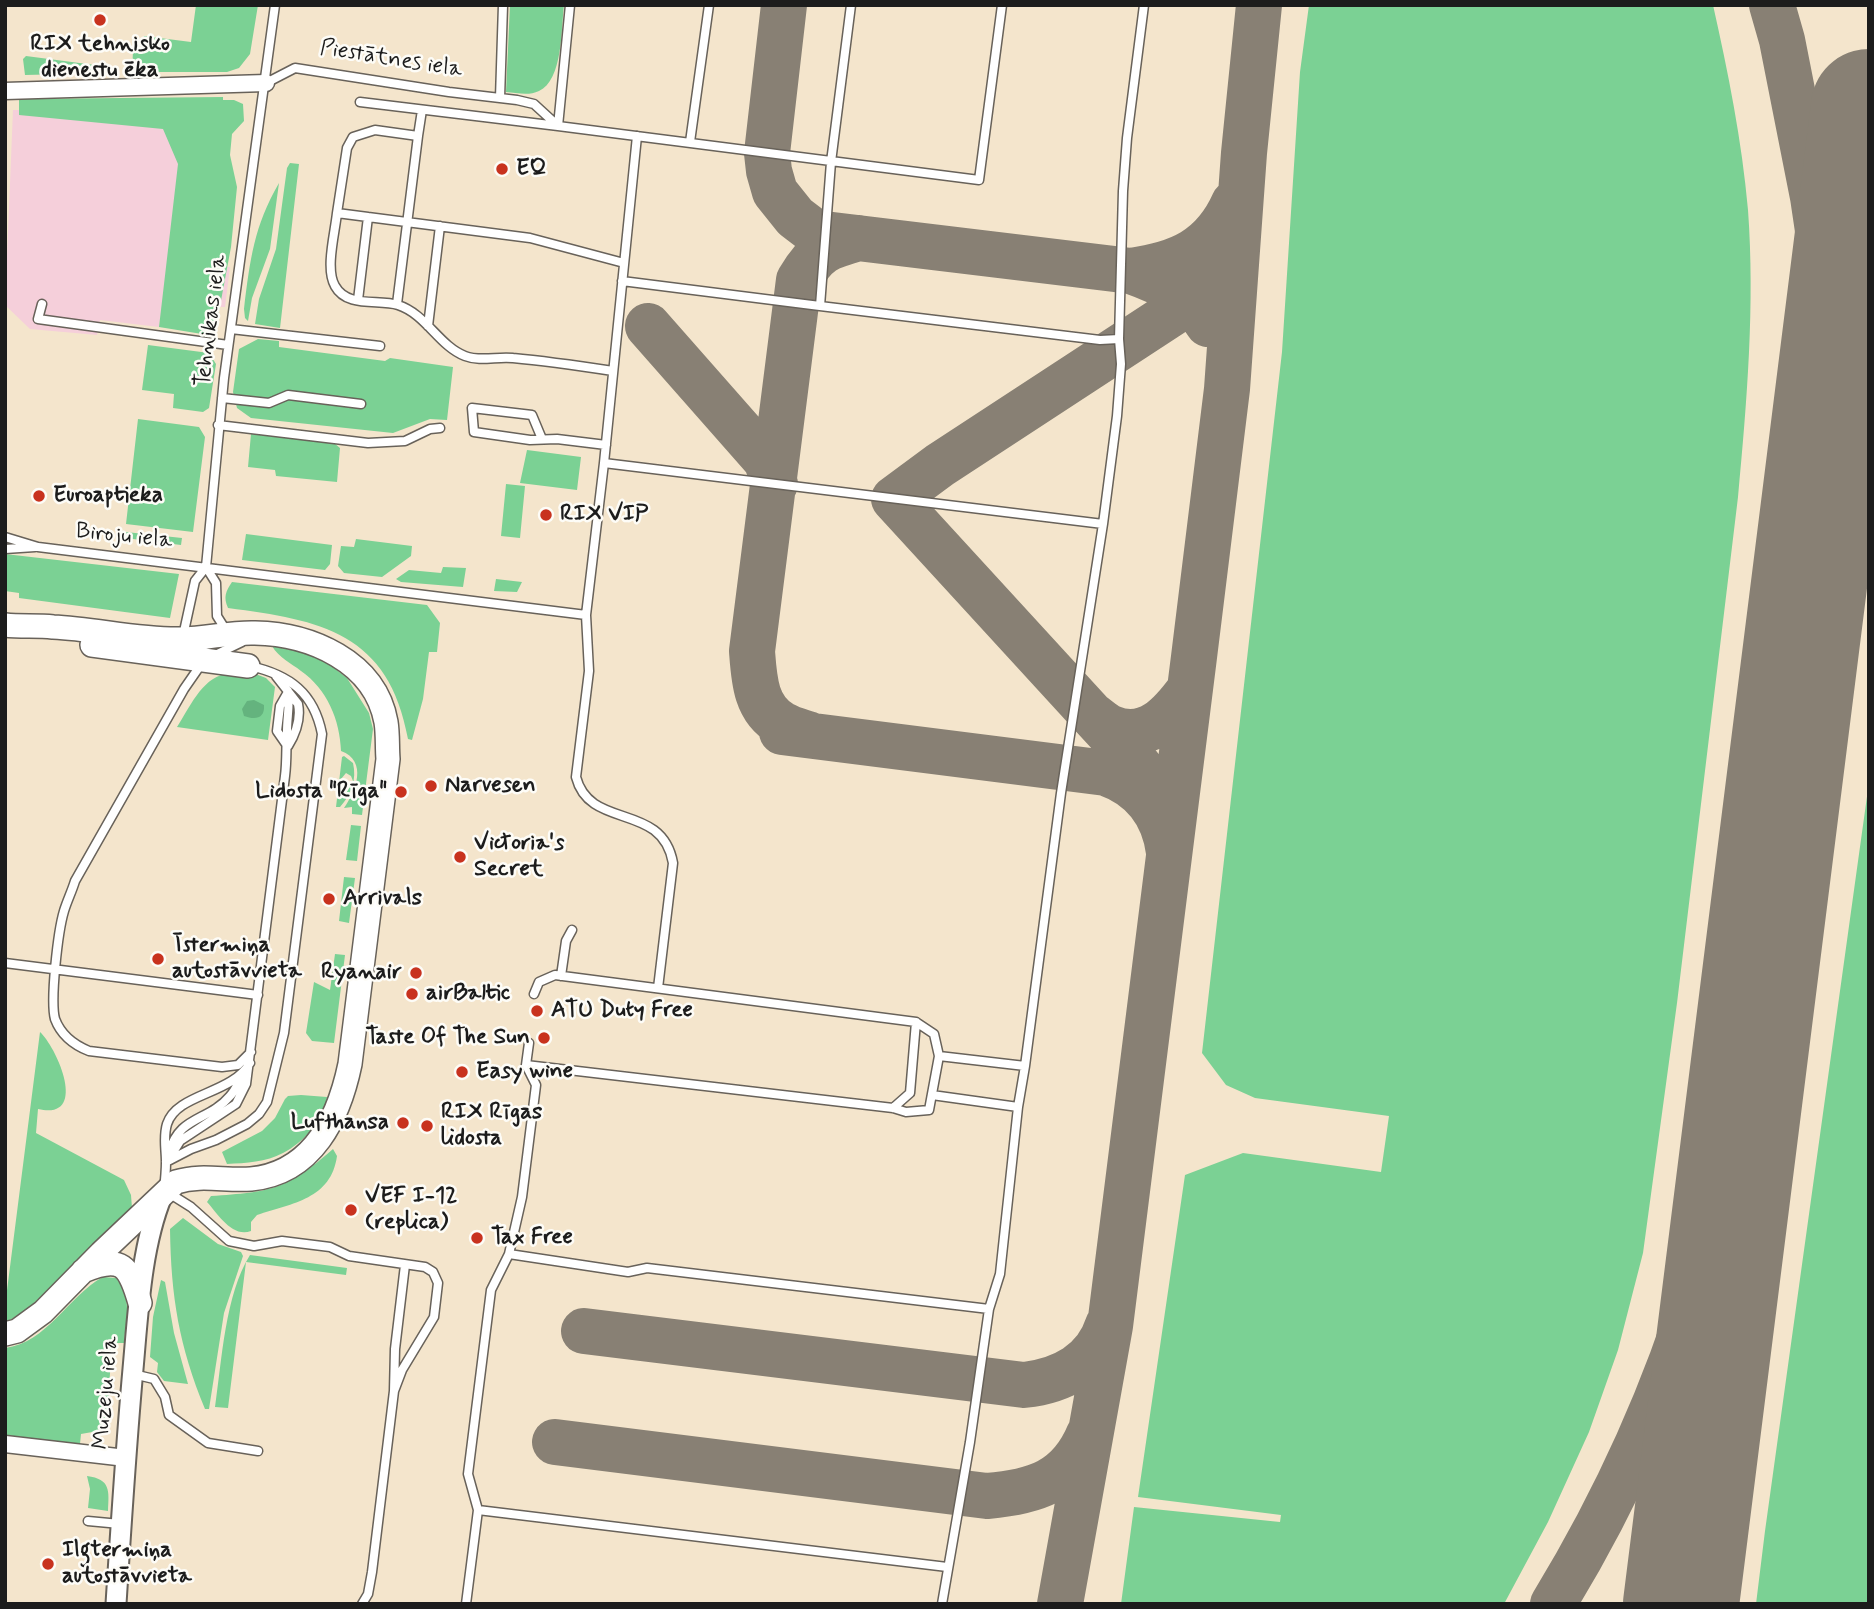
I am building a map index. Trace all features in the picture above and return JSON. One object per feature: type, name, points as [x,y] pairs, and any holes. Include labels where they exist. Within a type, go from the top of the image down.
[{"type":"main road","points":[[5,1335],[31,1322],[164,1190],[176,1182],[191,1177],[254,1178],[292,1166],[311,1150],[328,1129],[338,1110],[350,1064],[388,759],[386,721],[379,701],[353,666],[331,650],[313,643],[266,633],[182,639],[149,638],[52,626],[12,626]]},
{"type":"main road","points":[[12,626],[70,641],[260,668]]},
{"type":"main road","points":[[83,1271],[104,1262],[126,1270],[134,1281],[140,1303]]},
{"type":"street","name":"Piestātnes iela","points":[[5,92],[266,83]]},
{"type":"street","name":"Muzeju iela","points":[[116,1604],[140,1303],[154,1216],[164,1190]]},
{"type":"street","points":[[5,1444],[126,1458]]},
{"type":"lane","name":"Tehnikas iela","points":[[182,639],[195,581],[206,567],[218,425],[275,5]]},
{"type":"lane","points":[[500,98],[503,5]]},
{"type":"lane","points":[[558,126],[570,5]]},
{"type":"lane","points":[[690,142],[709,5]]},
{"type":"lane","points":[[820,306],[831,162],[851,5]]},
{"type":"lane","points":[[360,102],[979,180],[1002,5]]},
{"type":"lane","points":[[942,1604],[970,1442],[989,1309],[1000,1274],[1018,1107],[1060,793],[1102,524],[1119,395],[1123,191],[1144,5]]},
{"type":"lane","name":"Piestātnes iela","points":[[266,83],[295,68],[500,98],[534,104],[558,126]]},
{"type":"lane","points":[[397,304],[422,110]]},
{"type":"lane","points":[[418,136],[374,130],[354,137],[347,148],[330,271],[333,284],[339,293],[350,299],[397,304],[412,311],[453,349],[467,357],[509,357],[613,370]]},
{"type":"lane","points":[[637,136],[586,615],[589,671],[576,777],[579,788],[593,803],[661,834],[670,847],[673,863],[658,988]]},
{"type":"lane","points":[[337,213],[530,238],[624,263]]},
{"type":"lane","points":[[358,300],[368,217]]},
{"type":"lane","points":[[428,326],[440,226]]},
{"type":"lane","points":[[622,281],[1100,340],[1119,339]]},
{"type":"lane","points":[[42,304],[38,319],[228,345]]},
{"type":"lane","points":[[230,329],[380,346]]},
{"type":"lane","points":[[222,398],[269,403],[288,395],[361,404]]},
{"type":"lane","points":[[542,439],[532,415],[472,408],[474,432],[530,440],[606,445]]},
{"type":"lane","points":[[218,425],[368,443],[405,441],[430,429],[440,428]]},
{"type":"lane","points":[[604,463],[1102,524]]},
{"type":"lane","name":"Biroju iela","points":[[5,537],[38,547],[586,615]]},
{"type":"lane","name":"Biroju iela","points":[[5,549],[38,547]]},
{"type":"lane","points":[[206,567],[216,583],[217,616],[229,634]]},
{"type":"lane","points":[[251,1052],[238,1065],[222,1067],[89,1051],[77,1046],[63,1033],[55,1018],[56,971],[63,914],[75,881],[184,689],[204,661],[232,646],[266,633]]},
{"type":"lane","points":[[166,1162],[216,1140],[247,1124],[259,1114],[267,1102],[278,1061],[296,946],[322,734],[319,718],[309,697],[260,668]]},
{"type":"lane","points":[[166,1162],[180,1141],[236,1104],[246,1084],[250,1063],[288,747],[296,733],[299,709],[288,691],[260,668]]},
{"type":"lane","points":[[288,691],[280,706],[277,732],[288,747]]},
{"type":"lane","points":[[561,976],[566,941],[572,930]]},
{"type":"lane","points":[[5,963],[258,995]]},
{"type":"lane","points":[[526,1065],[892,1108],[906,1112],[929,1110],[939,1056],[934,1034],[916,1023],[561,976],[547,977],[539,982],[534,994]]},
{"type":"lane","points":[[892,1108],[910,1093],[916,1023]]},
{"type":"lane","points":[[466,1604],[478,1510],[468,1474],[491,1290],[509,1254],[522,1197],[536,1085],[526,1065],[529,1043]]},
{"type":"lane","points":[[939,1056],[1025,1066]]},
{"type":"lane","points":[[250,1063],[239,1078],[179,1107],[171,1115],[165,1144],[164,1190],[191,1207],[229,1241],[254,1246],[282,1241],[330,1247],[349,1256],[425,1267],[433,1272],[438,1283],[434,1317],[402,1370],[394,1391]]},
{"type":"lane","points":[[932,1095],[1018,1107]]},
{"type":"lane","points":[[509,1254],[628,1272],[647,1268],[989,1309]]},
{"type":"lane","points":[[362,1604],[368,1594],[372,1572],[394,1391],[395,1349],[405,1265]]},
{"type":"lane","points":[[133,1374],[154,1379],[165,1397],[169,1415],[208,1443],[258,1451]]},
{"type":"lane","points":[[478,1510],[947,1567]]},
{"type":"lane","points":[[88,1521],[121,1524]]},
{"type":"shaded area","points":[[13,110],[187,113],[197,265],[230,267],[225,307],[218,307],[217,322],[162,308],[159,327],[100,320],[97,335],[30,329],[5,305]]},
{"type":"green space","points":[[196,5],[258,5],[250,54],[239,68],[227,72],[132,72],[133,51],[141,52],[144,36],[191,42]]},
{"type":"green space","points":[[510,5],[564,5],[557,65],[547,85],[535,93],[506,92]]},
{"type":"green space","points":[[1309,5],[1713,5],[1742,158],[1748,210],[1751,281],[1747,389],[1738,497],[1677,1003],[1643,1253],[1618,1350],[1589,1432],[1548,1522],[1504,1604],[1121,1604],[1134,1507],[1280,1522],[1281,1515],[1138,1497],[1185,1175],[1243,1153],[1381,1172],[1389,1116],[1255,1098],[1226,1085],[1202,1053],[1282,352],[1300,72]]},
{"type":"green space","points":[[26,56],[110,67],[110,73],[25,75],[23,59]]},
{"type":"green space","points":[[223,97],[223,100],[234,100],[243,104],[244,121],[232,134],[230,155],[237,187],[231,247],[217,322],[210,332],[202,334],[159,327],[178,164],[163,129],[19,115],[19,99]]},
{"type":"green space","points":[[290,163],[299,164],[280,328],[255,324],[259,299],[276,249],[287,168]]},
{"type":"green space","points":[[279,183],[270,249],[252,298],[248,321],[244,309],[254,244],[264,214]]},
{"type":"green space","points":[[258,339],[279,341],[279,347],[453,367],[447,420],[430,419],[393,433],[251,418],[237,408],[233,392],[239,349]]},
{"type":"green space","points":[[148,345],[209,353],[216,364],[209,408],[203,412],[173,408],[174,394],[142,390]]},
{"type":"green space","points":[[138,419],[199,427],[205,437],[193,532],[126,524]]},
{"type":"green space","points":[[251,434],[334,443],[340,448],[337,482],[276,476],[275,470],[248,467]]},
{"type":"green space","points":[[527,450],[581,457],[577,490],[520,483]]},
{"type":"green space","points":[[506,484],[525,486],[520,538],[501,536]]},
{"type":"green space","points":[[126,532],[182,538],[181,545],[125,538]]},
{"type":"green space","points":[[246,534],[332,545],[330,564],[325,570],[242,560]]},
{"type":"green space","points":[[356,539],[412,546],[411,556],[382,577],[344,573],[338,566],[341,546],[354,547]]},
{"type":"green space","points":[[5,554],[179,574],[170,618],[19,598],[19,593],[5,591]]},
{"type":"green space","points":[[443,567],[466,568],[463,587],[401,582],[396,579],[409,570],[441,573]]},
{"type":"green space","points":[[496,579],[522,582],[517,592],[494,591]]},
{"type":"green space","points":[[232,582],[427,605],[440,623],[437,652],[429,652],[423,699],[412,740],[408,739],[399,703],[385,676],[367,654],[346,638],[321,627],[293,619],[228,608],[226,594]]},
{"type":"green space","points":[[272,646],[311,654],[329,664],[347,678],[369,713],[373,729],[362,815],[352,814],[352,807],[344,808],[355,785],[357,769],[355,762],[341,751],[335,717],[325,696],[310,678]]},
{"type":"green space","points":[[253,673],[266,678],[275,687],[268,740],[177,727],[196,696],[209,682],[225,674]]},
{"type":"green space","points":[[254,700],[264,705],[263,713],[255,718],[244,716],[242,709],[247,701]]},
{"type":"green space","points":[[342,757],[353,763],[354,781],[347,797],[340,807],[336,807]],"holes":[[[346,773],[353,781],[345,795],[341,779]]]},
{"type":"green space","points":[[1869,782],[1869,1604],[1756,1604],[1765,1531]]},
{"type":"green space","points":[[351,825],[361,826],[357,861],[346,860]]},
{"type":"green space","points":[[344,877],[355,878],[349,923],[339,921]]},
{"type":"green space","points":[[335,954],[345,955],[334,1043],[312,1041],[306,1033],[314,982],[330,990]]},
{"type":"green space","points":[[40,1032],[61,1067],[66,1094],[62,1104],[53,1110],[38,1109],[36,1133],[124,1180],[131,1195],[132,1208],[28,1309],[5,1323],[5,1306]]},
{"type":"green space","points":[[288,1096],[327,1097],[322,1114],[305,1137],[291,1149],[270,1158],[227,1164],[222,1152],[262,1131],[275,1118]]},
{"type":"green space","points":[[333,1149],[337,1156],[333,1170],[319,1190],[297,1202],[257,1215],[251,1222],[251,1231],[232,1228],[207,1202],[211,1196],[249,1193],[290,1181]]},
{"type":"green space","points":[[183,1218],[218,1244],[241,1252],[243,1256],[224,1313],[209,1409],[205,1409],[189,1364],[178,1321],[172,1277],[170,1229]]},
{"type":"green space","points":[[250,1255],[347,1268],[346,1275],[246,1262]]},
{"type":"green space","points":[[246,1263],[228,1408],[215,1407],[230,1308]]},
{"type":"green space","points":[[103,1277],[116,1278],[127,1301],[124,1343],[112,1343],[107,1419],[98,1431],[81,1434],[80,1444],[5,1435],[5,1348],[33,1337],[90,1285]]},
{"type":"green space","points":[[161,1280],[165,1282],[174,1333],[188,1384],[164,1381],[157,1372],[158,1363],[150,1357],[153,1317]]},
{"type":"green space","points":[[87,1476],[101,1480],[107,1487],[108,1511],[88,1508],[90,1489]]},
{"type":"taxiway","points":[[784,5],[767,153],[769,171],[775,192],[795,217],[816,233],[1131,271],[1184,297],[1208,324]]},
{"type":"taxiway","points":[[1060,1604],[1110,1326],[1194,657],[1227,389],[1244,153],[1259,5]]},
{"type":"taxiway","points":[[1772,5],[1782,40],[1813,197],[1837,359]]},
{"type":"taxiway","points":[[1131,271],[1164,264],[1193,252],[1216,232],[1234,203]]},
{"type":"taxiway","points":[[813,736],[786,726],[766,710],[758,692],[752,651],[799,280],[811,262],[823,251],[859,238]]},
{"type":"taxiway","points":[[1092,715],[894,499],[940,465],[1200,295],[1223,268],[1235,242]]},
{"type":"taxiway","points":[[648,326],[766,460],[775,484]]},
{"type":"taxiway","points":[[1139,766],[1092,715],[1108,727],[1124,732],[1136,732],[1147,729],[1166,717],[1190,689]]},
{"type":"taxiway","points":[[782,732],[1106,773],[1131,785],[1150,803],[1162,825],[1169,852]]},
{"type":"taxiway","points":[[1553,1604],[1598,1525],[1638,1444],[1672,1360],[1707,1253],[1744,1099]]},
{"type":"taxiway","points":[[584,1331],[1024,1385],[1051,1379],[1076,1368],[1095,1350],[1108,1325]]},
{"type":"taxiway","points":[[555,1442],[987,1496],[1020,1491],[1048,1482],[1071,1463],[1089,1434]]},
{"type":"runway","points":[[1681,1604],[1869,107]]},
{"type":"place","name":"RIX tehnisko dienestu ēka","points":[[100,20]]},
{"type":"place","name":"EQ","points":[[502,169]]},
{"type":"place","name":"Euroaptieka","points":[[39,496]]},
{"type":"place","name":"RIX VIP","points":[[546,515]]},
{"type":"place","name":"Narvesen","points":[[431,786]]},
{"type":"place","name":"Lidosta \"Rīga\"","points":[[401,792]]},
{"type":"place","name":"Victoria's Secret","points":[[460,857]]},
{"type":"place","name":"Arrivals","points":[[329,899]]},
{"type":"place","name":"Īstermiņa autostāvvieta","points":[[158,959]]},
{"type":"place","name":"Ryanair","points":[[416,973]]},
{"type":"place","name":"airBaltic","points":[[412,994]]},
{"type":"place","name":"ATU Duty Free","points":[[537,1011]]},
{"type":"place","name":"Taste Of The Sun","points":[[544,1038]]},
{"type":"place","name":"Easy wine","points":[[462,1072]]},
{"type":"place","name":"Lufthansa","points":[[403,1123]]},
{"type":"place","name":"RIX Rīgas lidosta","points":[[427,1126]]},
{"type":"place","name":"VEF I-12 (replica)","points":[[351,1210]]},
{"type":"place","name":"Tax Free","points":[[477,1238]]},
{"type":"place","name":"Ilgtermiņa autostāvvieta","points":[[48,1564]]}]
